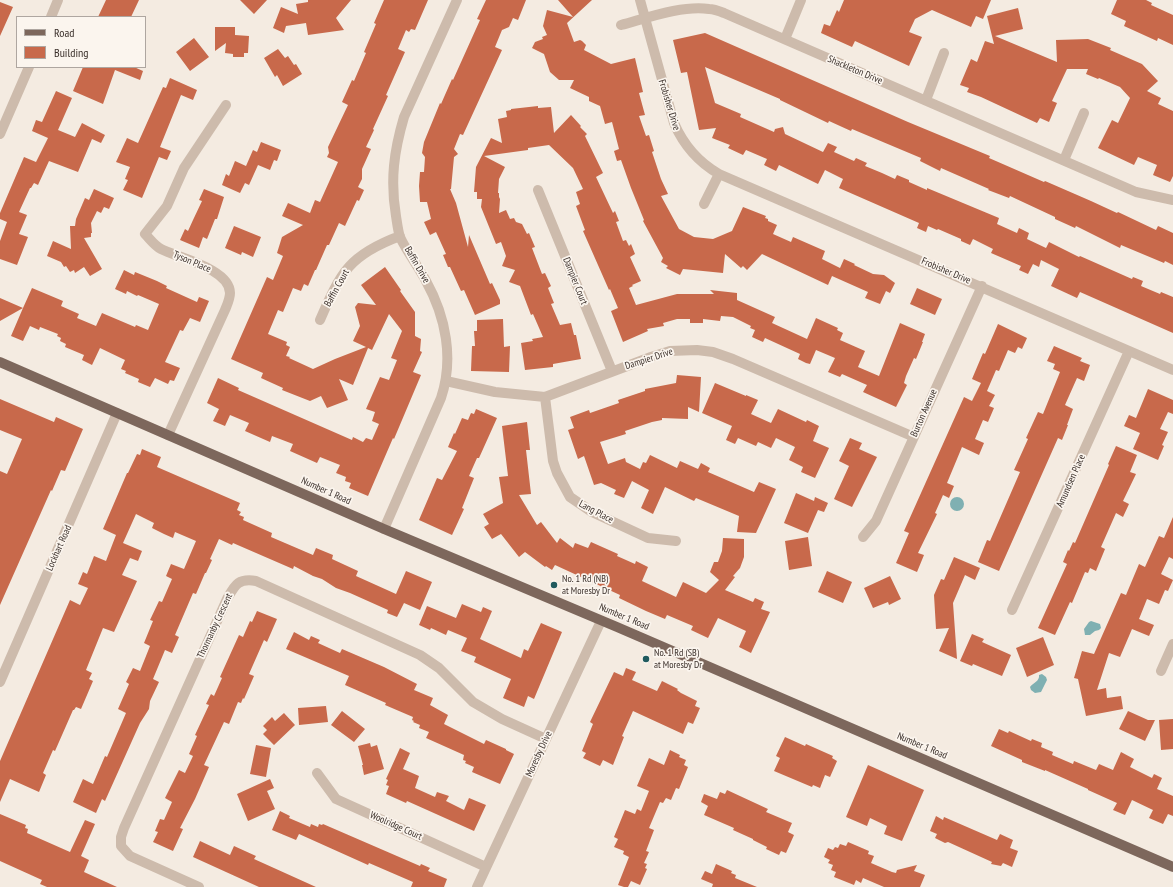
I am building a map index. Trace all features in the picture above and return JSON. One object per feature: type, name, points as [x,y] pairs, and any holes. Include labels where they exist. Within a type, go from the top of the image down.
[{"type":"main road","name":"Number 1 Road","points":[[0,362],[384,529],[602,620],[1173,867]]},
{"type":"street","points":[[51,16],[58,0]]},
{"type":"street","name":"Baffin Drive","points":[[384,529],[441,398],[446,381],[447,344],[444,326],[438,304],[400,236],[395,209],[393,185],[394,159],[398,137],[404,117],[457,0]]},
{"type":"street","name":"Frobisher Drive","points":[[640,0],[644,19],[674,123],[680,137],[694,156],[719,174],[982,286],[1173,370]]},
{"type":"street","points":[[785,39],[801,0]]},
{"type":"street","name":"Shackleton Drive","points":[[644,19],[678,10],[709,8],[740,19],[1136,192],[1173,200]]},
{"type":"street","points":[[621,25],[644,19]]},
{"type":"street","points":[[926,100],[944,53]]},
{"type":"street","points":[[0,134],[29,68]]},
{"type":"street","name":"Tyson Place","points":[[168,435],[225,310],[230,293],[227,283],[219,275],[159,248],[145,234],[167,206],[184,168],[226,105]]},
{"type":"street","points":[[1064,160],[1084,113]]},
{"type":"street","points":[[704,204],[719,174]]},
{"type":"street","name":"Dampier Court","points":[[538,190],[612,371]]},
{"type":"street","name":"Baffin Court","points":[[320,320],[338,282],[351,263],[378,244],[400,236]]},
{"type":"street","name":"Burton Avenue","points":[[863,537],[876,521],[982,286]]},
{"type":"street","name":"Dampier Drive","points":[[446,381],[495,392],[545,397],[612,371],[670,351],[697,350],[713,352],[733,359],[914,437]]},
{"type":"street","name":"Amundsen Place","points":[[1012,610],[1129,351]]},
{"type":"street","name":"Lang Place","points":[[545,397],[553,461],[557,473],[570,497],[592,512],[648,538],[676,541]]},
{"type":"street","name":"Lockhart Road","points":[[0,682],[117,413]]},
{"type":"street","name":"Thormanby Crescent","points":[[199,887],[130,856],[121,846],[121,837],[127,820],[227,599],[236,585],[242,581],[248,580],[261,583],[415,652],[439,668],[473,702],[502,719],[546,739]]},
{"type":"street","name":"Moresby Drive","points":[[477,887],[602,620]]},
{"type":"street","points":[[1161,671],[1173,644]]},
{"type":"street","name":"Woolridge Court","points":[[317,773],[336,799],[486,867]]},
{"type":"water","points":[[957,497],[962,499],[964,504],[962,509],[957,511],[952,509],[950,504],[952,499]]},
{"type":"water","points":[[1091,621],[1100,624],[1101,628],[1090,635],[1085,635],[1084,629]]},
{"type":"water","points":[[1042,674],[1047,680],[1041,692],[1035,693],[1030,687],[1037,680],[1039,675]]},
{"type":"building","points":[[106,0],[139,0],[131,16],[98,16]]},
{"type":"building","points":[[240,0],[267,0],[254,14]]},
{"type":"building","points":[[308,0],[351,0],[336,18],[344,30],[308,35],[306,23],[286,26],[284,33],[273,28],[281,7],[298,14],[296,4],[308,2]]},
{"type":"building","points":[[384,0],[428,0],[415,30],[411,29],[409,32],[406,30],[398,49],[405,52],[386,95],[388,96],[366,147],[371,149],[362,169],[362,179],[358,187],[364,190],[359,201],[357,200],[345,226],[339,223],[308,286],[304,284],[301,291],[293,288],[283,312],[278,310],[268,334],[287,342],[286,345],[290,347],[286,356],[313,369],[366,347],[353,341],[360,326],[355,307],[358,303],[376,305],[361,285],[385,267],[415,312],[415,336],[421,339],[420,351],[422,352],[413,372],[421,375],[368,496],[349,488],[351,483],[345,481],[346,477],[336,473],[340,465],[320,457],[317,463],[290,451],[293,444],[272,436],[270,442],[245,431],[249,423],[230,415],[225,426],[213,421],[219,409],[207,403],[218,378],[239,388],[238,390],[352,440],[353,437],[363,442],[366,438],[372,440],[379,424],[372,421],[375,412],[366,409],[380,377],[389,380],[397,360],[391,358],[402,331],[389,314],[372,350],[368,348],[353,385],[339,379],[348,400],[327,408],[321,396],[310,401],[282,390],[283,388],[261,378],[263,373],[231,359],[267,277],[273,280],[283,256],[277,253],[282,237],[303,225],[282,216],[288,203],[310,213],[315,200],[320,202],[338,162],[327,157],[329,153],[328,147],[348,105],[342,102],[352,80],[354,81],[366,53],[364,52]]},
{"type":"building","points":[[486,0],[526,0],[518,20],[513,18],[509,27],[502,30],[495,47],[502,50],[463,135],[460,134],[454,149],[458,154],[454,157],[450,189],[456,203],[468,247],[469,235],[490,284],[492,283],[500,300],[500,304],[475,315],[464,290],[461,291],[450,267],[448,267],[443,255],[446,254],[436,232],[430,235],[424,222],[431,219],[427,202],[420,202],[419,186],[420,172],[424,172],[425,157],[422,153],[424,142],[440,103],[441,104],[452,79],[453,80],[480,20],[477,19]]},
{"type":"building","points":[[558,0],[592,0],[567,23],[574,42],[580,40],[586,45],[584,50],[611,64],[635,58],[643,92],[639,93],[645,115],[639,116],[646,136],[649,135],[654,151],[652,152],[661,179],[668,194],[661,196],[679,229],[694,237],[713,239],[732,231],[743,207],[766,216],[765,218],[768,219],[768,221],[777,225],[773,234],[791,242],[793,237],[825,251],[822,259],[840,268],[844,259],[873,274],[884,275],[895,283],[890,293],[886,291],[880,304],[865,298],[868,292],[832,276],[828,285],[762,254],[747,270],[743,266],[741,268],[725,254],[723,273],[683,269],[680,275],[666,268],[668,266],[661,262],[663,258],[643,221],[644,220],[621,160],[617,161],[614,151],[619,149],[612,122],[605,124],[600,106],[589,101],[589,97],[570,88],[574,80],[559,80],[550,72],[544,54],[532,48],[535,42],[543,39],[542,37],[547,35],[543,26],[547,10],[573,17]]},
{"type":"building","points":[[844,0],[991,0],[983,19],[976,16],[971,27],[932,10],[915,19],[909,32],[922,37],[909,66],[855,41],[852,47],[821,33],[824,24],[830,26],[837,10],[839,12]]},
{"type":"building","points":[[1117,0],[1146,0],[1152,3],[1151,5],[1173,15],[1173,45],[1158,38],[1157,41],[1124,26],[1126,21],[1111,14]]},
{"type":"building","points":[[0,2],[13,7],[0,36]]},
{"type":"building","points":[[1018,8],[1023,29],[995,36],[1057,62],[1056,40],[1088,39],[1111,48],[1110,50],[1142,64],[1158,81],[1147,91],[1161,98],[1158,104],[1173,111],[1173,176],[1170,182],[1153,175],[1157,165],[1138,157],[1134,165],[1098,148],[1112,120],[1118,123],[1130,98],[1120,87],[1086,74],[1088,69],[1067,69],[1052,101],[1057,103],[1049,122],[1040,118],[1037,123],[967,92],[969,88],[960,85],[971,59],[977,62],[985,41],[994,44],[987,16]]},
{"type":"building","points":[[215,27],[235,27],[235,35],[249,36],[248,53],[244,53],[244,57],[233,57],[233,54],[225,53],[226,43],[215,51]]},
{"type":"building","points":[[705,33],[908,122],[990,156],[989,158],[1117,213],[1118,212],[1156,230],[1158,226],[1173,233],[1173,265],[1165,261],[1164,263],[1121,245],[1120,248],[1076,226],[1075,228],[1055,219],[1055,217],[1010,196],[1009,198],[988,190],[989,189],[941,168],[940,171],[920,161],[921,158],[852,129],[851,131],[829,121],[828,123],[780,99],[705,67],[715,103],[741,114],[740,117],[774,132],[775,129],[783,127],[785,134],[823,152],[828,143],[837,147],[834,152],[854,161],[856,158],[867,163],[865,166],[895,179],[897,175],[927,190],[927,188],[999,218],[997,224],[1017,233],[1019,228],[1029,233],[1027,239],[1046,248],[1049,242],[1079,257],[1080,256],[1132,279],[1133,277],[1143,281],[1141,286],[1160,294],[1161,292],[1173,297],[1173,333],[1080,292],[1077,298],[1051,286],[1059,269],[1041,260],[1039,267],[1033,264],[1028,274],[1019,270],[1021,266],[991,253],[993,249],[973,239],[970,245],[961,241],[961,239],[938,229],[937,230],[928,226],[926,232],[917,228],[919,223],[839,188],[843,179],[825,170],[818,184],[779,165],[776,171],[764,165],[767,159],[746,150],[743,155],[728,148],[730,145],[712,138],[716,128],[699,130],[687,72],[681,73],[673,40]]},
{"type":"building","points":[[194,38],[209,57],[190,71],[176,52]]},
{"type":"building","points":[[278,49],[285,58],[288,56],[294,65],[296,64],[302,74],[283,86],[277,75],[275,77],[264,58]]},
{"type":"building","points":[[83,68],[136,68],[143,71],[140,80],[115,70],[103,104],[73,91]]},
{"type":"building","points":[[170,78],[197,90],[193,100],[181,95],[160,147],[171,151],[167,160],[159,157],[142,198],[123,190],[128,180],[125,179],[130,167],[116,162],[127,138],[138,143],[163,87],[166,88]]},
{"type":"building","points":[[56,91],[72,98],[58,130],[75,137],[82,123],[105,135],[101,143],[92,139],[78,172],[49,161],[38,185],[34,183],[30,188],[19,212],[27,215],[19,234],[28,237],[17,265],[0,259],[0,241],[7,222],[0,219],[0,213],[24,157],[36,162],[48,138],[32,131],[36,120],[42,122]]},
{"type":"building","points":[[538,106],[538,108],[551,107],[554,133],[571,115],[587,134],[585,136],[603,173],[596,177],[613,213],[615,211],[619,221],[616,222],[623,241],[626,240],[629,246],[631,244],[635,254],[630,257],[641,281],[629,288],[636,305],[677,294],[714,294],[710,290],[737,293],[737,300],[775,317],[772,323],[807,339],[816,318],[838,328],[837,330],[843,333],[840,340],[865,351],[858,367],[879,376],[900,323],[925,334],[916,359],[914,358],[906,376],[904,383],[907,385],[896,407],[863,392],[867,385],[842,374],[840,377],[828,372],[835,358],[816,350],[810,364],[806,363],[798,359],[800,354],[765,338],[763,342],[752,337],[755,330],[750,328],[751,326],[733,317],[721,316],[720,321],[703,319],[703,323],[690,323],[690,319],[677,319],[663,323],[664,326],[647,329],[648,331],[623,342],[611,311],[618,308],[583,231],[585,230],[576,206],[580,204],[576,192],[583,189],[573,168],[549,145],[528,148],[528,150],[484,156],[505,167],[499,179],[499,213],[506,210],[510,219],[514,218],[516,222],[522,224],[527,234],[529,233],[535,247],[532,248],[542,274],[545,273],[551,286],[548,288],[554,303],[551,304],[560,325],[571,323],[574,335],[576,335],[581,359],[553,364],[553,367],[525,370],[521,343],[533,341],[532,339],[543,337],[533,314],[531,315],[520,286],[509,282],[515,270],[502,266],[506,256],[501,242],[496,244],[481,207],[482,199],[477,199],[477,192],[474,192],[476,167],[491,138],[502,143],[498,119],[507,117],[506,111],[511,109]]},
{"type":"building","points":[[261,142],[281,150],[277,161],[274,160],[270,170],[258,165],[249,185],[245,183],[240,193],[222,185],[226,174],[229,176],[235,161],[246,166],[253,150],[257,152]]},
{"type":"building","points":[[94,189],[114,198],[109,209],[104,207],[101,213],[97,211],[91,223],[91,237],[84,238],[102,269],[90,276],[84,267],[75,273],[74,270],[70,272],[61,262],[47,256],[53,241],[71,249],[70,226],[75,226],[76,219],[85,198],[89,200]]},
{"type":"building","points":[[204,189],[224,197],[217,219],[215,219],[207,239],[203,237],[199,248],[180,240],[185,229],[188,231],[202,201],[199,200]]},
{"type":"building","points":[[234,226],[261,237],[253,257],[242,252],[241,255],[225,248]]},
{"type":"building","points":[[124,270],[134,275],[135,272],[157,281],[167,286],[166,288],[197,302],[199,297],[209,301],[200,322],[190,318],[183,331],[180,330],[165,362],[180,368],[174,381],[170,380],[168,384],[155,378],[150,387],[138,382],[139,379],[125,373],[126,371],[121,369],[125,360],[100,348],[92,365],[82,360],[84,355],[65,347],[66,344],[60,341],[61,338],[57,336],[58,334],[40,327],[39,330],[30,326],[23,341],[11,336],[32,288],[63,301],[61,306],[79,314],[77,318],[96,326],[102,313],[135,327],[136,325],[148,330],[159,304],[127,291],[126,294],[115,289]]},
{"type":"building","points":[[917,288],[942,299],[935,315],[910,304]]},
{"type":"building","points":[[0,298],[23,308],[0,321]]},
{"type":"building","points":[[503,319],[504,347],[510,346],[509,372],[471,371],[472,346],[475,346],[474,331],[477,331],[477,320]]},
{"type":"building","points":[[998,324],[1027,338],[1022,349],[1018,347],[1015,353],[1008,350],[999,371],[996,370],[987,391],[995,395],[989,406],[994,408],[988,422],[983,420],[975,439],[984,443],[979,455],[962,447],[947,483],[954,486],[949,498],[943,495],[935,513],[937,514],[918,553],[924,555],[917,572],[896,563],[909,533],[904,531],[964,397],[972,401],[981,383],[972,379]]},
{"type":"building","points":[[1054,346],[1082,358],[1080,361],[1090,365],[1084,381],[1077,378],[1065,405],[1073,409],[1068,425],[1062,440],[1058,438],[999,571],[978,562],[987,540],[990,541],[1020,472],[1014,470],[1028,439],[1026,438],[1038,412],[1043,414],[1060,372],[1053,369],[1055,364],[1047,361]]},
{"type":"building","points":[[677,375],[701,377],[699,412],[688,407],[688,419],[662,418],[662,420],[625,431],[626,434],[600,442],[608,464],[625,458],[626,462],[640,469],[643,462],[646,463],[650,455],[677,468],[680,461],[698,469],[701,463],[710,468],[708,472],[754,492],[759,482],[776,489],[756,533],[737,532],[739,516],[696,498],[694,501],[665,487],[653,514],[641,508],[649,490],[632,481],[624,498],[614,494],[616,490],[601,483],[594,485],[584,456],[578,459],[568,430],[574,428],[570,417],[589,410],[590,413],[619,403],[618,400],[645,391],[645,389],[676,383]]},
{"type":"building","points":[[715,383],[758,400],[751,414],[771,423],[778,409],[806,422],[807,420],[819,426],[813,441],[829,448],[815,478],[801,472],[803,467],[789,460],[795,447],[776,438],[771,448],[758,442],[756,446],[738,438],[735,444],[726,440],[732,426],[702,413]]},
{"type":"building","points":[[1148,389],[1173,400],[1173,414],[1168,412],[1160,429],[1168,432],[1162,445],[1164,446],[1158,460],[1133,449],[1140,433],[1124,426],[1129,415],[1136,418]]},
{"type":"building","points":[[0,399],[54,422],[56,417],[83,429],[65,471],[61,470],[52,491],[51,490],[0,605],[0,471],[7,474],[22,439],[0,430]]},
{"type":"building","points":[[476,409],[497,418],[469,476],[474,478],[462,508],[464,509],[452,535],[419,520],[437,478],[442,480],[457,451],[448,447],[454,433],[455,434],[462,418],[468,420],[471,413],[474,414]]},
{"type":"building","points":[[527,422],[530,450],[526,450],[531,494],[519,495],[537,525],[541,522],[557,543],[560,538],[573,548],[575,543],[588,548],[591,542],[618,554],[617,556],[635,564],[636,561],[648,567],[642,581],[676,597],[683,582],[706,593],[719,580],[710,572],[714,562],[718,562],[722,551],[723,538],[744,539],[744,557],[740,568],[733,576],[735,577],[725,590],[753,602],[755,598],[764,602],[761,609],[770,612],[751,653],[739,647],[746,631],[718,618],[708,638],[691,630],[693,626],[667,615],[665,619],[646,611],[619,598],[620,595],[555,565],[552,570],[546,566],[545,567],[525,552],[519,557],[501,534],[492,539],[484,527],[489,524],[483,514],[503,503],[499,477],[508,476],[502,426]]},
{"type":"building","points":[[850,438],[862,443],[859,449],[877,457],[852,507],[834,499],[849,466],[839,461]]},
{"type":"building","points":[[1116,446],[1137,455],[1130,472],[1136,474],[1123,501],[1129,504],[1123,517],[1116,513],[1101,547],[1105,549],[1096,571],[1090,568],[1088,573],[1085,572],[1072,603],[1070,602],[1055,635],[1038,628],[1067,564],[1063,562],[1068,550],[1069,551],[1073,542],[1075,543]]},
{"type":"building","points":[[142,449],[161,457],[157,467],[240,503],[237,510],[241,512],[239,515],[244,517],[243,520],[272,533],[271,537],[313,555],[316,548],[333,555],[332,559],[358,571],[356,576],[396,594],[406,571],[432,582],[420,610],[404,603],[397,617],[387,613],[388,610],[336,588],[322,579],[294,566],[293,569],[233,543],[232,545],[219,539],[210,559],[212,560],[196,594],[193,593],[175,635],[179,637],[172,653],[165,650],[153,679],[159,682],[150,701],[149,709],[140,723],[105,801],[102,799],[96,813],[73,802],[83,779],[93,784],[105,756],[107,757],[126,713],[118,709],[129,684],[126,682],[133,668],[140,671],[150,646],[144,643],[153,621],[150,620],[159,601],[162,602],[172,579],[166,576],[171,564],[184,569],[196,541],[175,532],[173,538],[164,534],[152,528],[154,523],[136,514],[123,543],[142,551],[138,561],[130,558],[122,575],[137,581],[114,632],[103,628],[86,670],[92,673],[89,679],[93,681],[81,709],[76,707],[73,710],[55,751],[53,750],[43,773],[46,775],[39,792],[10,779],[0,802],[0,761],[70,600],[80,605],[88,588],[78,584],[83,572],[87,574],[94,556],[106,561],[116,535],[103,529],[127,473],[137,454],[140,455]]},
{"type":"building","points":[[796,493],[814,501],[815,497],[828,503],[824,512],[818,510],[808,533],[784,523]]},
{"type":"building","points":[[1173,517],[1173,559],[1169,557],[1161,574],[1173,580],[1168,591],[1165,590],[1159,604],[1147,599],[1139,619],[1154,625],[1149,636],[1132,629],[1120,657],[1109,653],[1097,690],[1106,688],[1107,698],[1121,696],[1123,709],[1086,716],[1078,679],[1074,678],[1082,651],[1094,654],[1121,593],[1126,595],[1139,564],[1145,567],[1159,536],[1164,538]]},
{"type":"building","points":[[808,537],[812,566],[789,570],[785,541]]},
{"type":"building","points":[[954,557],[980,568],[975,580],[965,575],[953,603],[957,659],[939,651],[949,628],[936,629],[934,595],[941,579],[944,580]]},
{"type":"building","points":[[827,571],[852,582],[843,603],[818,592]]},
{"type":"building","points":[[890,576],[901,599],[889,605],[888,602],[873,608],[864,588]]},
{"type":"building","points":[[462,604],[481,612],[483,607],[492,611],[480,639],[521,658],[524,649],[528,651],[541,623],[562,632],[534,699],[528,696],[524,707],[503,698],[511,679],[474,662],[476,657],[461,651],[467,638],[448,630],[446,635],[431,628],[430,630],[419,625],[427,606],[456,618]]},
{"type":"building","points":[[257,611],[277,619],[267,642],[264,640],[249,674],[254,676],[244,699],[243,698],[241,703],[238,702],[229,724],[224,722],[204,765],[209,767],[180,828],[183,829],[173,851],[153,842],[158,832],[155,831],[160,819],[164,820],[172,802],[165,798],[179,770],[185,773],[193,756],[189,754],[197,736],[195,735],[209,705],[206,704],[211,694],[214,696],[222,678],[220,677],[239,635],[243,637],[250,621],[252,622]]},
{"type":"building","points":[[294,632],[309,640],[311,636],[320,640],[318,643],[340,653],[342,649],[384,667],[417,684],[414,690],[433,698],[430,705],[448,715],[444,724],[484,744],[486,740],[514,754],[500,784],[472,772],[474,767],[465,763],[466,761],[463,760],[464,755],[426,738],[429,732],[419,728],[420,725],[413,722],[413,717],[345,685],[349,676],[286,649]]},
{"type":"building","points":[[972,634],[984,639],[982,642],[1011,655],[1002,676],[973,664],[972,666],[960,661]]},
{"type":"building","points":[[1043,637],[1054,665],[1027,677],[1016,648]]},
{"type":"building","points":[[626,668],[636,672],[632,680],[657,691],[662,681],[697,701],[695,706],[700,708],[693,724],[688,722],[683,734],[633,711],[622,736],[624,737],[613,765],[603,760],[600,766],[583,758],[586,753],[582,751],[593,724],[590,722],[614,672],[623,676]]},
{"type":"building","points":[[326,706],[328,722],[299,725],[298,708]]},
{"type":"building","points":[[342,711],[365,729],[354,742],[331,725]]},
{"type":"building","points":[[1128,711],[1148,720],[1155,720],[1145,741],[1119,729]]},
{"type":"building","points":[[284,713],[295,725],[274,745],[263,734],[267,730],[263,726],[272,717],[275,721]]},
{"type":"building","points":[[1173,719],[1173,749],[1161,750],[1159,720]]},
{"type":"building","points":[[999,729],[1008,733],[1009,731],[1031,741],[1032,739],[1042,743],[1041,747],[1053,752],[1052,755],[1073,764],[1074,761],[1096,770],[1099,764],[1113,770],[1121,752],[1134,759],[1130,767],[1152,778],[1154,774],[1162,778],[1157,789],[1173,796],[1173,816],[1168,814],[1163,824],[1149,818],[1153,810],[1132,800],[1125,815],[1113,810],[1117,803],[1045,770],[1022,762],[1022,760],[991,746]]},
{"type":"building","points":[[785,737],[805,746],[806,744],[833,756],[832,758],[837,761],[830,777],[825,775],[820,788],[813,785],[812,787],[774,771],[780,758],[776,756]]},
{"type":"building","points":[[370,743],[371,747],[377,745],[384,769],[364,775],[358,746]]},
{"type":"building","points":[[256,745],[271,748],[266,777],[250,774]]},
{"type":"building","points":[[400,748],[410,753],[403,769],[419,776],[415,788],[435,797],[437,792],[449,796],[446,801],[464,810],[469,798],[486,805],[474,831],[407,801],[406,803],[386,794],[389,786],[386,785],[388,780],[386,779]]},
{"type":"building","points":[[670,750],[686,760],[684,765],[688,767],[679,789],[676,788],[671,800],[666,798],[663,803],[660,802],[649,828],[654,830],[646,851],[649,852],[644,863],[647,864],[645,868],[647,869],[640,885],[631,881],[628,887],[618,885],[629,857],[623,854],[624,851],[614,847],[618,839],[614,837],[625,810],[635,814],[637,809],[641,811],[649,791],[637,786],[649,758],[664,765]]},
{"type":"building","points":[[868,765],[924,790],[902,841],[884,834],[887,826],[870,818],[867,826],[846,817]]},
{"type":"building","points":[[270,779],[274,788],[267,791],[275,809],[248,821],[237,794]]},
{"type":"building","points":[[727,790],[768,809],[766,812],[792,823],[788,832],[794,835],[786,853],[781,851],[779,855],[766,849],[767,847],[733,830],[734,828],[704,815],[708,806],[701,802],[704,794],[717,799],[720,792],[725,794]]},
{"type":"building","points":[[280,811],[290,816],[289,818],[310,827],[311,824],[318,827],[319,824],[323,824],[420,866],[421,864],[430,868],[428,871],[447,879],[444,887],[411,887],[413,882],[369,863],[368,865],[299,834],[296,840],[272,830]]},
{"type":"building","points":[[0,814],[26,825],[25,828],[28,829],[27,833],[70,852],[85,820],[95,824],[81,856],[89,860],[84,872],[117,887],[47,887],[40,884],[42,880],[0,861]]},
{"type":"building","points":[[936,816],[943,820],[944,817],[997,840],[1000,834],[1013,840],[1010,848],[1018,851],[1012,867],[1003,863],[1001,866],[991,864],[992,862],[948,842],[945,843],[935,838],[937,834],[930,831]]},
{"type":"building","points":[[200,841],[230,855],[234,846],[256,856],[254,859],[316,887],[259,887],[193,857]]},
{"type":"building","points":[[848,842],[869,851],[868,854],[874,856],[871,863],[892,872],[896,873],[897,870],[917,865],[914,871],[925,875],[920,887],[884,887],[863,878],[861,883],[856,880],[854,885],[834,877],[836,872],[831,870],[833,865],[828,863],[830,860],[824,857],[828,848],[833,850],[835,847],[838,848],[840,844],[846,846]]},
{"type":"building","points":[[716,864],[732,871],[731,873],[736,875],[735,878],[757,887],[712,887],[713,884],[701,879],[705,871],[712,874]]},
{"type":"place","name":"No. 1 Rd (NB) at Moresby Dr","points":[[554,585]]},
{"type":"place","name":"No. 1 Rd (SB) at Moresby Dr","points":[[646,659]]}]
